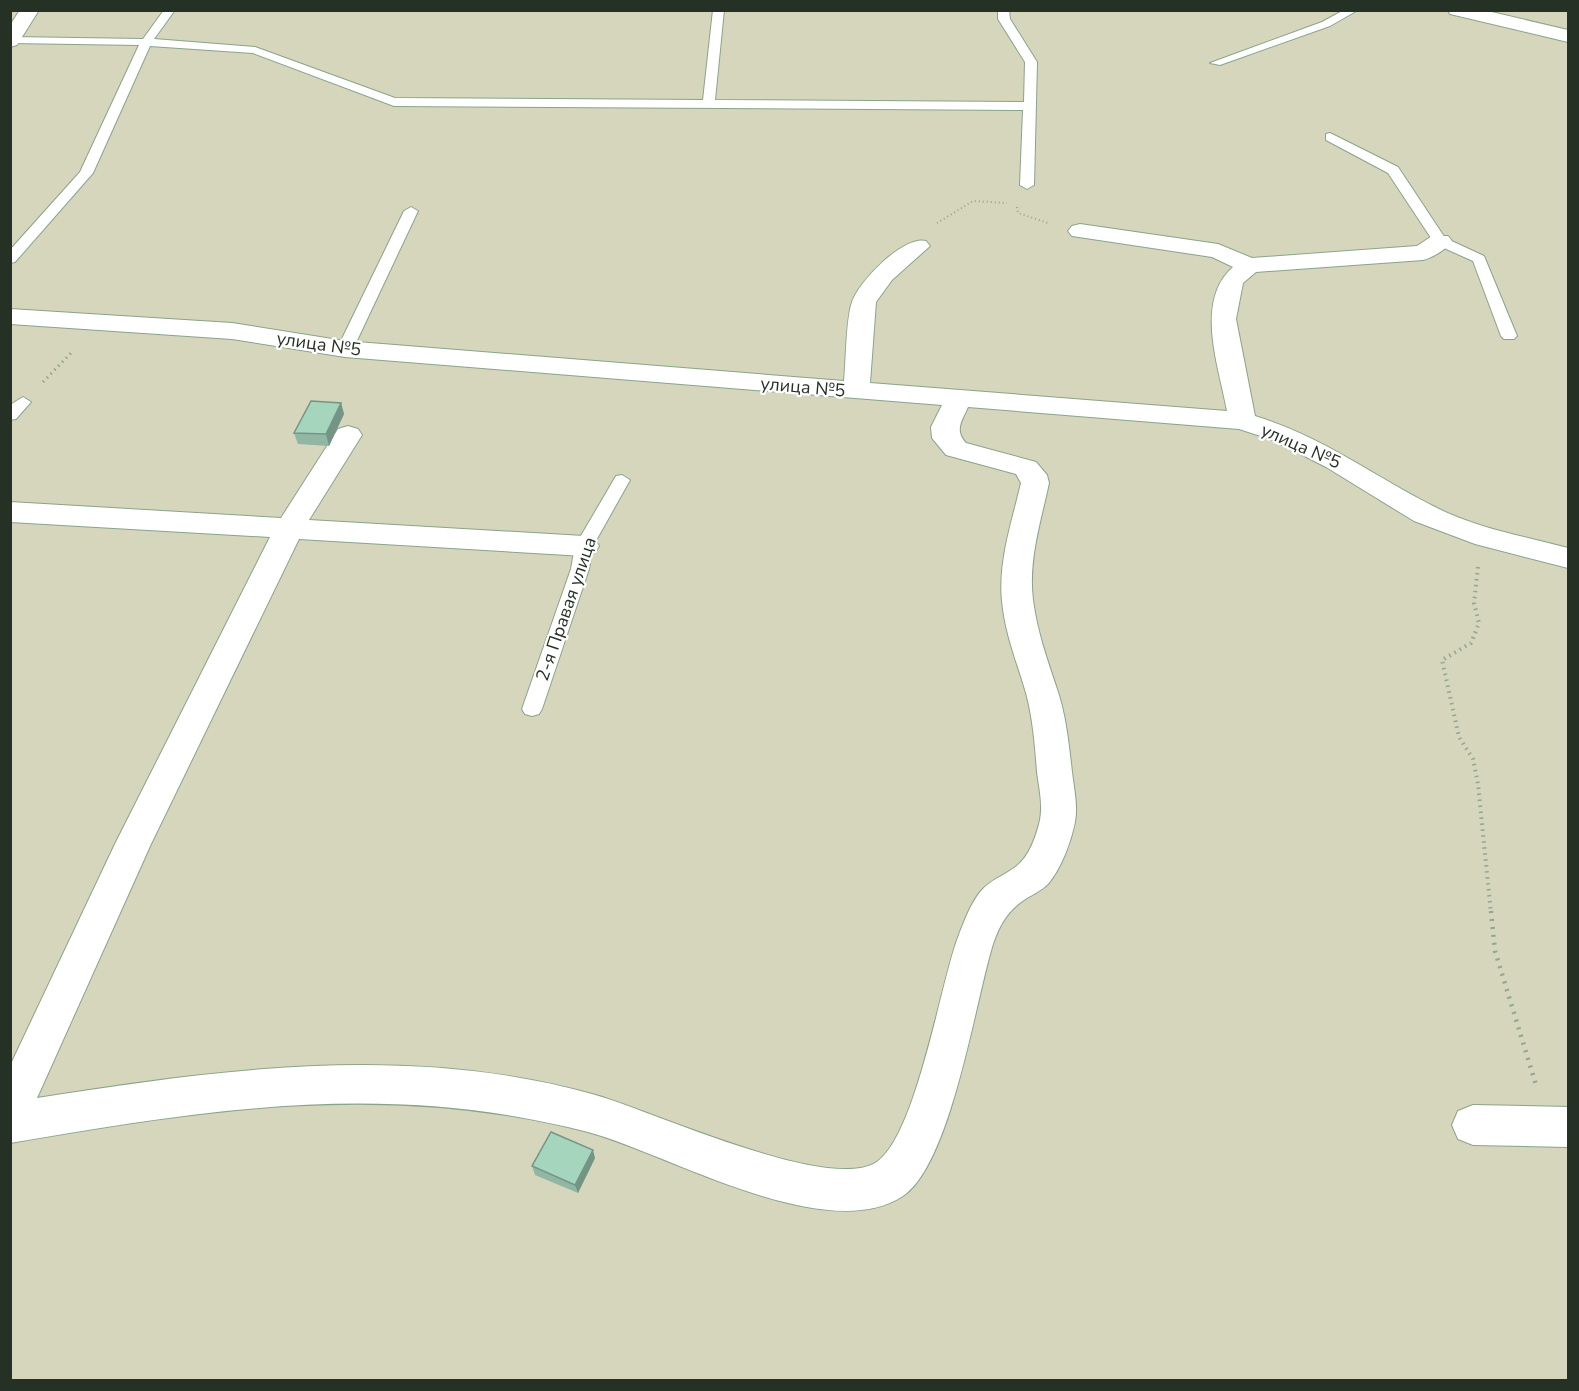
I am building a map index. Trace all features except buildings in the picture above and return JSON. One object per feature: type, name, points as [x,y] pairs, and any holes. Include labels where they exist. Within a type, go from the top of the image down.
[{"type":"street","points":[[11,40],[30,10]]},
{"type":"street","points":[[1457,10],[1569,36]]},
{"type":"street","points":[[1080,231],[1218,251],[1249,265],[1424,253],[1440,242]]},
{"type":"street","points":[[856,392],[864,302],[883,275],[918,246]]},
{"type":"street","points":[[1242,421],[1223,319],[1231,281],[1249,265]]},
{"type":"street","name":"улица №5","points":[[10,316],[232,331],[345,349],[856,392],[1242,421],[1283,434],[1336,461],[1424,514],[1485,537],[1569,558]]},
{"type":"street","points":[[10,1123],[149,1100],[296,1086],[402,1083],[513,1094],[594,1114],[732,1165],[822,1190],[859,1188],[887,1180],[915,1148],[930,1109],[965,975],[988,912],[997,899],[1035,874],[1045,856],[1059,816],[1046,712],[1042,691],[1032,667],[1017,594],[1021,551],[1035,483],[1033,475],[1026,468],[956,449],[946,438],[945,427],[958,400]]},
{"type":"street","points":[[10,1112],[133,844],[290,529],[348,435]]},
{"type":"street","points":[[10,512],[584,546]]},
{"type":"street","points":[[1473,1125],[1561,1126]]},
{"type":"lane","points":[[10,259],[86,173],[146,42],[170,10]]},
{"type":"lane","points":[[710,103],[719,10]]},
{"type":"lane","points":[[1003,10],[1004,19],[1031,62],[1028,185]]},
{"type":"lane","points":[[1216,63],[1326,24],[1353,10]]},
{"type":"lane","points":[[11,40],[146,42],[255,50],[394,102],[1030,106]]},
{"type":"lane","points":[[1330,137],[1393,170],[1440,242],[1479,259],[1509,336]]},
{"type":"lane","points":[[345,349],[411,211]]},
{"type":"lane","points":[[10,415],[23,402]]},
{"type":"lane","name":"2-я Правая улица","points":[[532,708],[580,568],[584,546],[622,480]]},
{"type":"path","points":[[918,246],[924,234],[973,201],[1017,204],[1018,213],[1080,231]]},
{"type":"path","points":[[23,402],[101,322]]},
{"type":"path","points":[[1485,537],[1474,603],[1479,623],[1471,643],[1442,660],[1459,737],[1473,759],[1478,784],[1495,951],[1532,1074],[1561,1126]]},
{"type":"green space","points":[[10,11],[1568,11],[1568,1380],[11,1380]]}]
